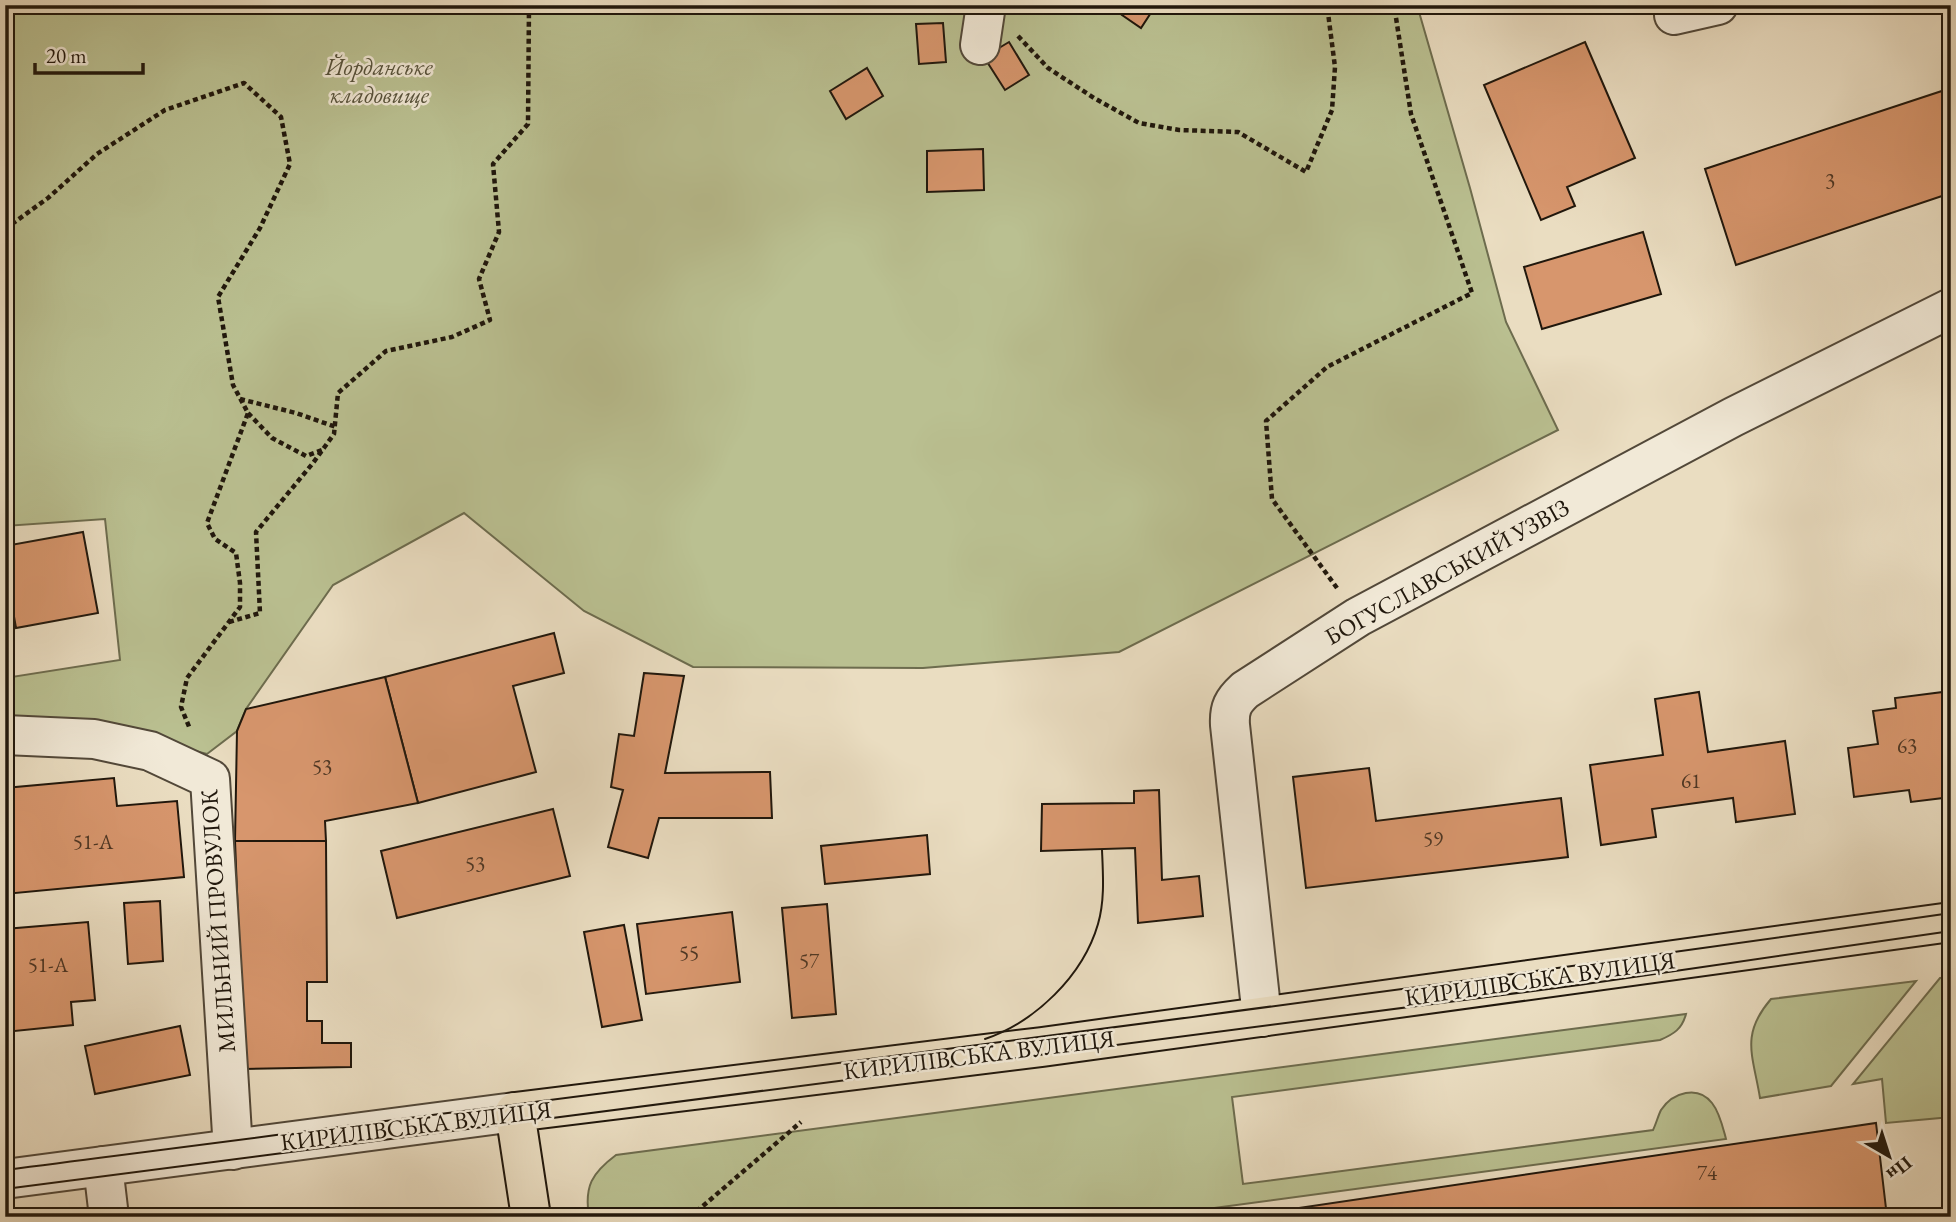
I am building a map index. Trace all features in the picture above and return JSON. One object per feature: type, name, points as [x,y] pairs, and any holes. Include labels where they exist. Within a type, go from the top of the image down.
[{"type":"main road","name":"КИРИЛІВСЬКА ВУЛИЦЯ","points":[[515,1112],[1042,1048],[1951,922]]},
{"type":"main road","points":[[515,1112],[531,1217]]},
{"type":"street","points":[[986,5],[997,39]]},
{"type":"street","points":[[1674,15],[1718,5]]},
{"type":"street","name":"БОГУСЛАВСЬКИЙ УЗВІЗ","points":[[1262,1017],[1229,711],[1233,701],[1245,690],[1358,617],[1733,417],[1951,308]]},
{"type":"street","name":"МИЛЬНИЙ ПРОВУЛОК","points":[[5,735],[94,739],[150,751],[211,779],[233,1150]]},
{"type":"street","name":"КИРИЛІВСЬКА ВУЛИЦЯ","points":[[5,1179],[515,1112]]},
{"type":"street","points":[[103,1167],[109,1217]]},
{"type":"path","points":[[228,622],[260,613],[256,531],[322,450],[336,427],[338,393],[386,351],[452,337],[490,320],[479,279],[499,232],[493,164],[528,124],[530,5]]},
{"type":"path","points":[[997,39],[1139,123],[1179,130],[1238,132],[1306,172],[1332,110],[1335,67],[1327,5]]},
{"type":"path","points":[[1358,617],[1272,499],[1266,421],[1327,367],[1472,293],[1411,114],[1394,5]]},
{"type":"path","points":[[5,229],[48,198],[97,154],[165,110],[244,83],[281,117],[290,164],[260,228],[218,296],[233,385],[248,413],[272,438],[306,456],[322,450]]},
{"type":"path","points":[[240,399],[296,413],[336,427]]},
{"type":"path","points":[[211,779],[181,707],[187,678],[240,607],[236,552],[215,539],[207,523],[248,413]]},
{"type":"path","points":[[690,1217],[801,1122]]},
{"type":"green space","name":"Йорданське кладовище","points":[[5,5],[1417,5],[1506,322],[1558,430],[1119,652],[923,668],[693,667],[584,611],[464,513],[333,585],[246,709],[237,731],[207,754],[98,726],[5,722],[5,678],[120,660],[105,519],[5,526]]},
{"type":"green space","points":[[1951,977],[1951,1117],[1886,1123],[1882,1079],[1853,1084],[1940,978]]},
{"type":"green space","points":[[1916,981],[1831,1086],[1760,1098],[1752,1057],[1752,1035],[1761,1012],[1771,999]]},
{"type":"green space","points":[[1686,1014],[1677,1030],[1660,1040],[1232,1097],[1243,1184],[1653,1130],[1666,1104],[1686,1093],[1700,1094],[1712,1103],[1726,1139],[1147,1217],[589,1217],[588,1197],[592,1181],[601,1168],[616,1155]]},
{"type":"building","points":[[1129,5],[1156,5],[1141,28],[1122,15]]},
{"type":"building","points":[[943,23],[946,62],[919,64],[916,24]]},
{"type":"building","points":[[1009,42],[1029,75],[1005,90],[984,57]]},
{"type":"building","points":[[1585,42],[1635,158],[1567,187],[1575,206],[1541,220],[1484,85]]},
{"type":"building","points":[[867,68],[883,96],[846,119],[830,91]]},
{"type":"building","points":[[1951,88],[1951,193],[1736,265],[1705,169]]},
{"type":"building","points":[[983,149],[984,190],[927,192],[927,151]]},
{"type":"building","points":[[1643,232],[1661,294],[1542,329],[1524,267]]},
{"type":"building","points":[[83,532],[98,613],[16,628],[5,566],[5,546]]},
{"type":"building","points":[[554,633],[564,673],[513,686],[536,772],[418,803],[385,677]]},
{"type":"building","points":[[644,673],[684,676],[665,773],[770,772],[772,818],[659,818],[648,858],[608,847],[623,790],[611,787],[619,734],[634,736]]},
{"type":"building","points":[[385,677],[418,803],[325,821],[326,841],[235,841],[237,731],[246,709]]},
{"type":"building","points":[[1951,691],[1951,797],[1911,802],[1909,790],[1854,797],[1848,748],[1878,744],[1873,711],[1896,708],[1895,698]]},
{"type":"building","points":[[1699,692],[1708,752],[1785,741],[1795,814],[1736,822],[1733,798],[1652,809],[1656,837],[1601,845],[1590,765],[1663,755],[1655,699]]},
{"type":"building","points":[[1369,768],[1376,821],[1561,798],[1568,857],[1306,888],[1293,777]]},
{"type":"building","points":[[114,778],[117,806],[177,801],[184,877],[5,894],[5,788]]},
{"type":"building","points":[[1159,790],[1162,880],[1199,876],[1203,916],[1138,923],[1135,848],[1041,851],[1042,804],[1134,803],[1134,791]]},
{"type":"building","points":[[553,809],[570,876],[397,918],[381,851]]},
{"type":"building","points":[[927,835],[930,874],[825,884],[821,846]]},
{"type":"building","points":[[235,841],[326,841],[327,982],[307,982],[307,1021],[322,1021],[322,1043],[351,1043],[351,1067],[244,1069]]},
{"type":"building","points":[[160,901],[163,961],[128,964],[124,903]]},
{"type":"building","points":[[827,904],[836,1014],[792,1018],[782,908]]},
{"type":"building","points":[[732,912],[740,982],[646,994],[637,924]]},
{"type":"building","points":[[88,922],[95,1000],[71,1002],[73,1025],[5,1032],[5,929]]},
{"type":"building","points":[[624,925],[642,1020],[602,1027],[584,932]]},
{"type":"building","points":[[180,1026],[190,1075],[95,1094],[85,1046]]},
{"type":"building","points":[[1876,1123],[1887,1217],[1265,1217],[1265,1213]]},
{"type":"building","points":[[474,1212],[475,1217],[439,1217]]},
{"type":"building","points":[[1265,1213],[1265,1217],[1237,1217]]},
{"type":"tram line","points":[[985,1039],[1004,1031],[1039,1009],[1055,995],[1081,962],[1091,943],[1102,906],[1102,850]]},
{"type":"tram line","points":[[5,1170],[1222,1013],[1951,913]]},
{"type":"tram line","points":[[5,1189],[1579,985],[1951,931]]}]
